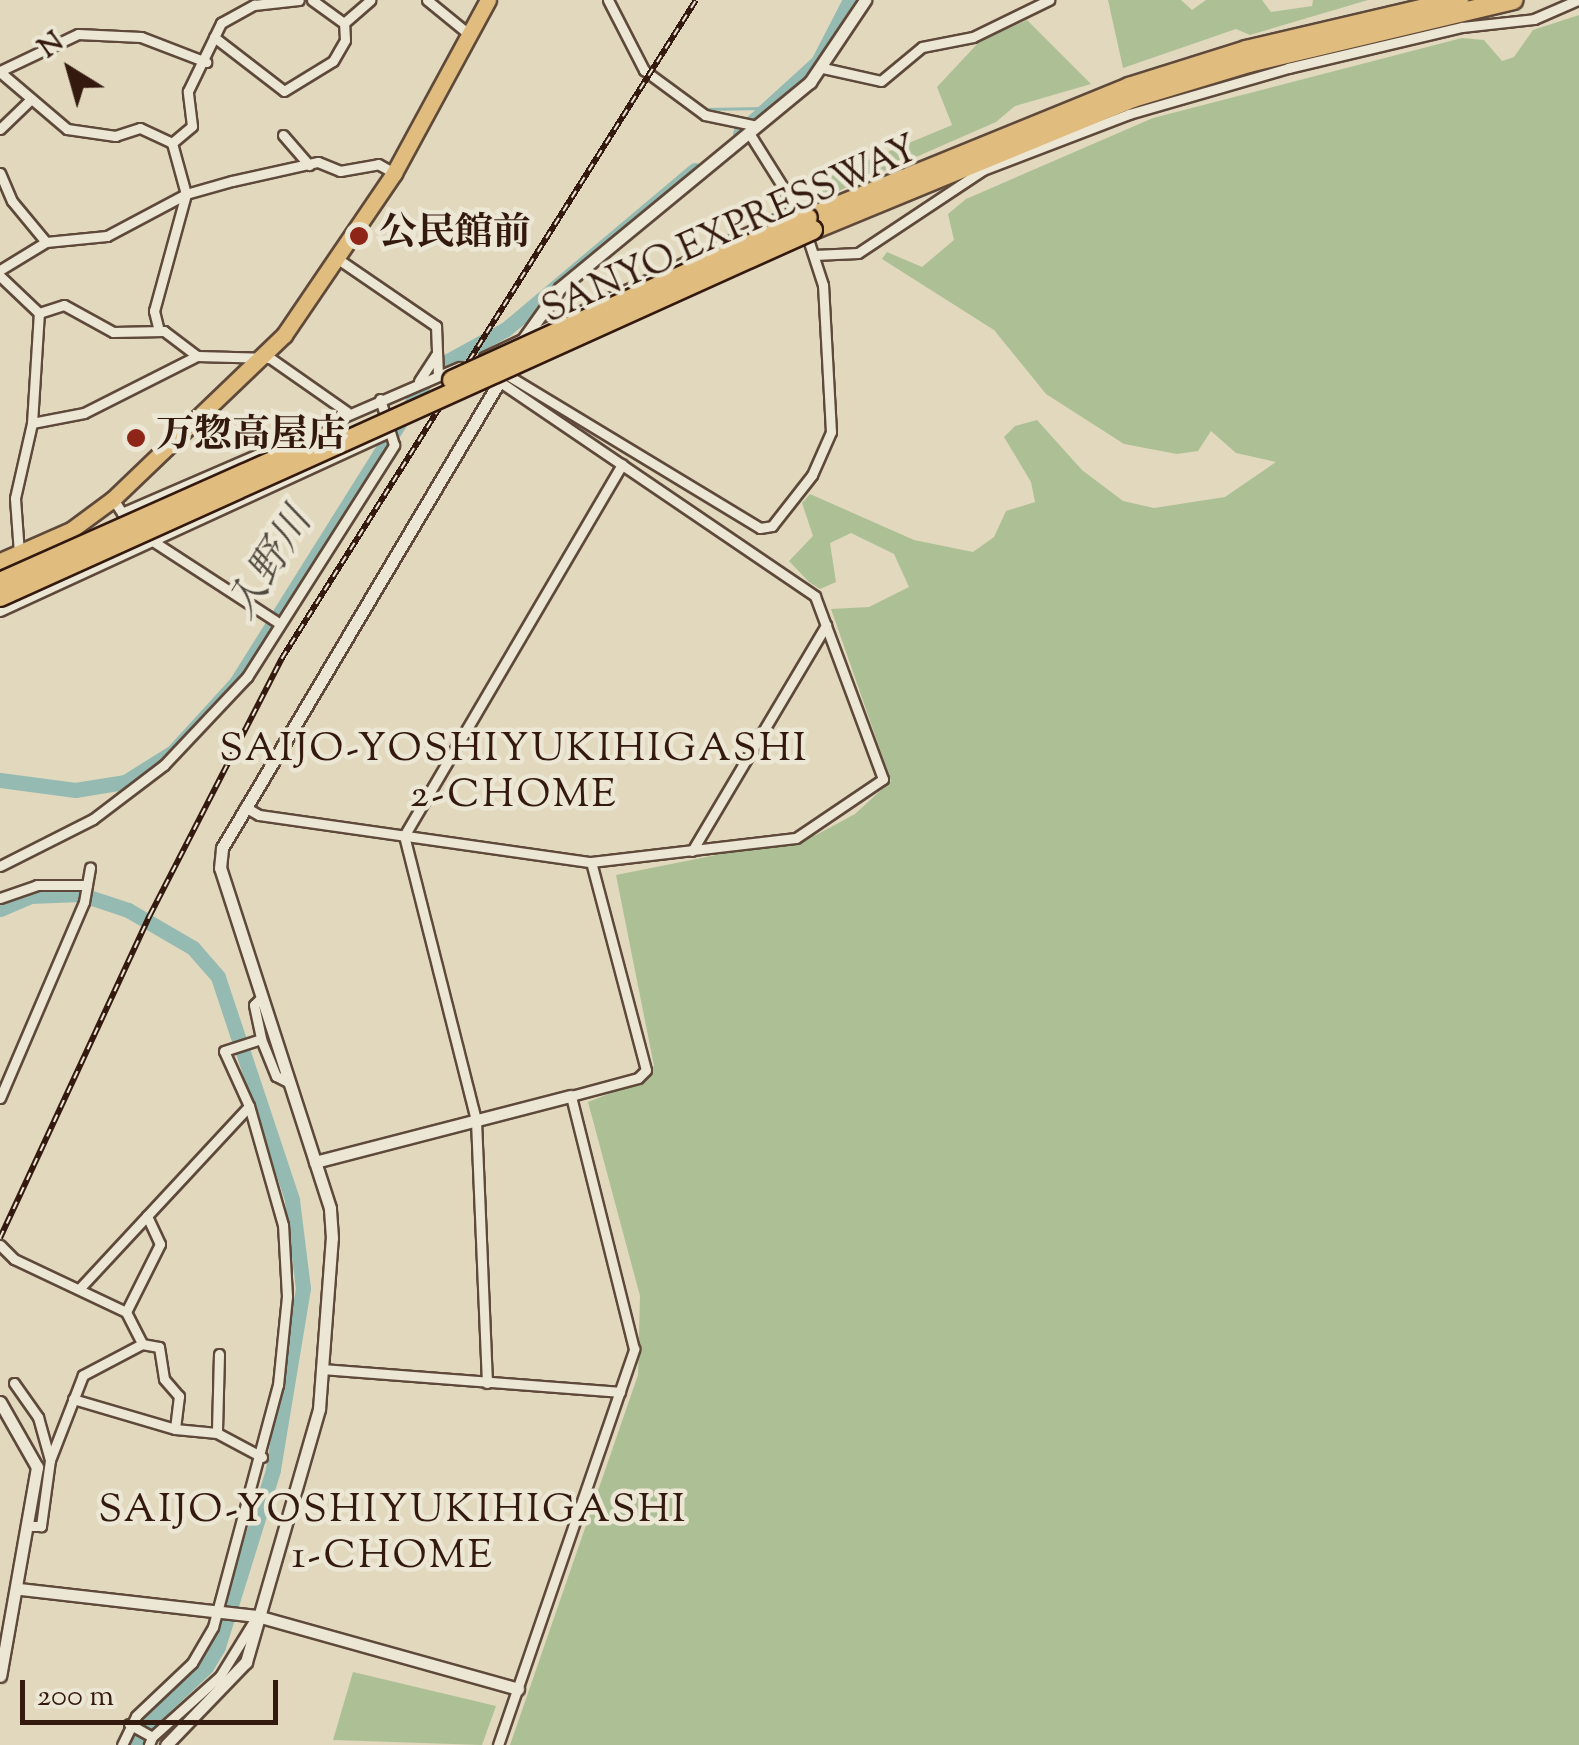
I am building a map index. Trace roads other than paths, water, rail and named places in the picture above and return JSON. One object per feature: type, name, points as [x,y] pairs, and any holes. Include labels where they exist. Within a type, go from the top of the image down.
[{"type":"highway","name":"SANYO EXPRESSWAY","points":[[0,582],[806,219],[1128,86],[1246,50],[1460,0]]},
{"type":"highway","name":"SANYO EXPRESSWAY","points":[[0,597],[806,219],[1133,98],[1250,63],[1516,5]]},
{"type":"main road","points":[[0,561],[118,506],[264,356],[338,259],[394,173],[472,36],[488,0]]},
{"type":"street","points":[[172,143],[192,126],[188,92],[206,62],[221,23],[243,8],[299,0]]},
{"type":"street","points":[[312,0],[344,23]]},
{"type":"street","points":[[214,37],[284,91],[332,61],[344,40],[344,23],[370,0]]},
{"type":"street","points":[[427,0],[472,36]]},
{"type":"street","points":[[502,377],[760,528],[772,526],[812,474],[831,432],[823,285],[806,219],[752,125],[706,114],[644,70],[608,0]]},
{"type":"street","points":[[166,1745],[238,1673],[257,1616],[319,1409],[332,1238],[315,1162],[220,868],[222,848],[524,334],[560,288],[823,68],[866,0]]},
{"type":"street","points":[[823,68],[881,81],[930,44],[973,37],[1049,0]]},
{"type":"street","points":[[814,254],[858,253],[983,170],[1130,114],[1288,68],[1462,28],[1519,21],[1578,0]]},
{"type":"street","points":[[1516,5],[1519,21]]},
{"type":"street","points":[[159,331],[154,311],[186,194],[172,143],[140,128],[115,136],[66,129],[0,71],[78,34],[170,44],[206,62]]},
{"type":"street","points":[[0,129],[29,100]]},
{"type":"street","points":[[283,135],[309,165]]},
{"type":"street","points":[[20,553],[15,498],[32,423],[39,313],[0,273],[46,242],[107,236],[186,194],[328,162],[340,171],[357,171],[378,164],[394,173]]},
{"type":"street","points":[[0,173],[12,201],[46,242]]},
{"type":"street","points":[[276,621],[122,520],[118,506],[380,399],[432,371],[806,219]]},
{"type":"street","points":[[338,259],[436,326],[432,371]]},
{"type":"street","points":[[39,313],[64,305],[113,332],[159,331],[197,356]]},
{"type":"street","points":[[32,423],[84,413],[197,356],[264,356],[347,412]]},
{"type":"street","points":[[246,807],[258,815],[591,862],[796,838],[883,779],[814,596],[502,377]]},
{"type":"street","points":[[0,866],[28,847],[71,834],[164,764],[247,677],[276,621],[390,436],[380,399]]},
{"type":"street","points":[[0,611],[390,436]]},
{"type":"street","points":[[488,1383],[476,1120],[404,836],[622,464]]},
{"type":"street","points":[[692,851],[826,625]]},
{"type":"street","points":[[315,1162],[638,1078],[646,1070],[591,862]]},
{"type":"street","points":[[0,1098],[86,891],[90,868]]},
{"type":"street","points":[[0,898],[37,884],[86,891]]},
{"type":"street","points":[[262,996],[254,1005],[258,1040],[276,1076],[291,1084]]},
{"type":"street","points":[[122,1745],[131,1725],[201,1652],[218,1612],[278,1385],[286,1266],[274,1182],[249,1106],[224,1051],[258,1040]]},
{"type":"street","points":[[498,1745],[634,1348],[571,1096]]},
{"type":"street","points":[[80,1288],[249,1106]]},
{"type":"street","points":[[126,1312],[143,1290],[160,1244],[147,1216]]},
{"type":"street","points":[[0,1245],[14,1259],[126,1312],[142,1344]]},
{"type":"street","points":[[30,1526],[41,1526],[50,1460],[83,1375],[142,1344],[160,1346],[164,1378],[180,1396],[175,1429]]},
{"type":"street","points":[[217,1432],[219,1354]]},
{"type":"street","points":[[323,1369],[620,1392]]},
{"type":"street","points":[[14,1383],[38,1416],[50,1460]]},
{"type":"street","points":[[74,1399],[175,1429],[217,1432],[262,1457]]},
{"type":"street","points":[[0,1402],[37,1467],[20,1589],[5,1634],[0,1676]]},
{"type":"street","points":[[20,1589],[257,1616],[518,1689]]},
{"type":"street","points":[[131,1725],[150,1739],[220,1676],[257,1616]]},
{"type":"waterway","name":"入野川","points":[[740,133],[818,62],[850,0]]},
{"type":"waterway","points":[[613,1],[635,43]]},
{"type":"waterway","points":[[648,67],[705,109],[770,108]]},
{"type":"waterway","name":"入野川","points":[[0,780],[75,790],[125,782],[173,752],[236,683],[433,369],[506,329],[695,170]]},
{"type":"waterway","points":[[0,909],[30,896],[80,894],[128,910],[193,948],[218,977],[292,1200],[303,1288],[273,1470],[218,1647],[206,1667],[142,1727],[136,1745]]},
{"type":"railway","points":[[0,1238],[150,915],[282,658],[696,0]]},
{"type":"place","name":"公民館前","points":[[359,236]]},
{"type":"place","name":"万惣高屋店","points":[[136,438]]},
{"type":"district","name":"SAIJO-YOSHIYUKIHIGASHI 2-CHOME","points":[[514,774]]},
{"type":"district","name":"SAIJO-YOSHIYUKIHIGASHI 1-CHOME","points":[[393,1535]]}]
